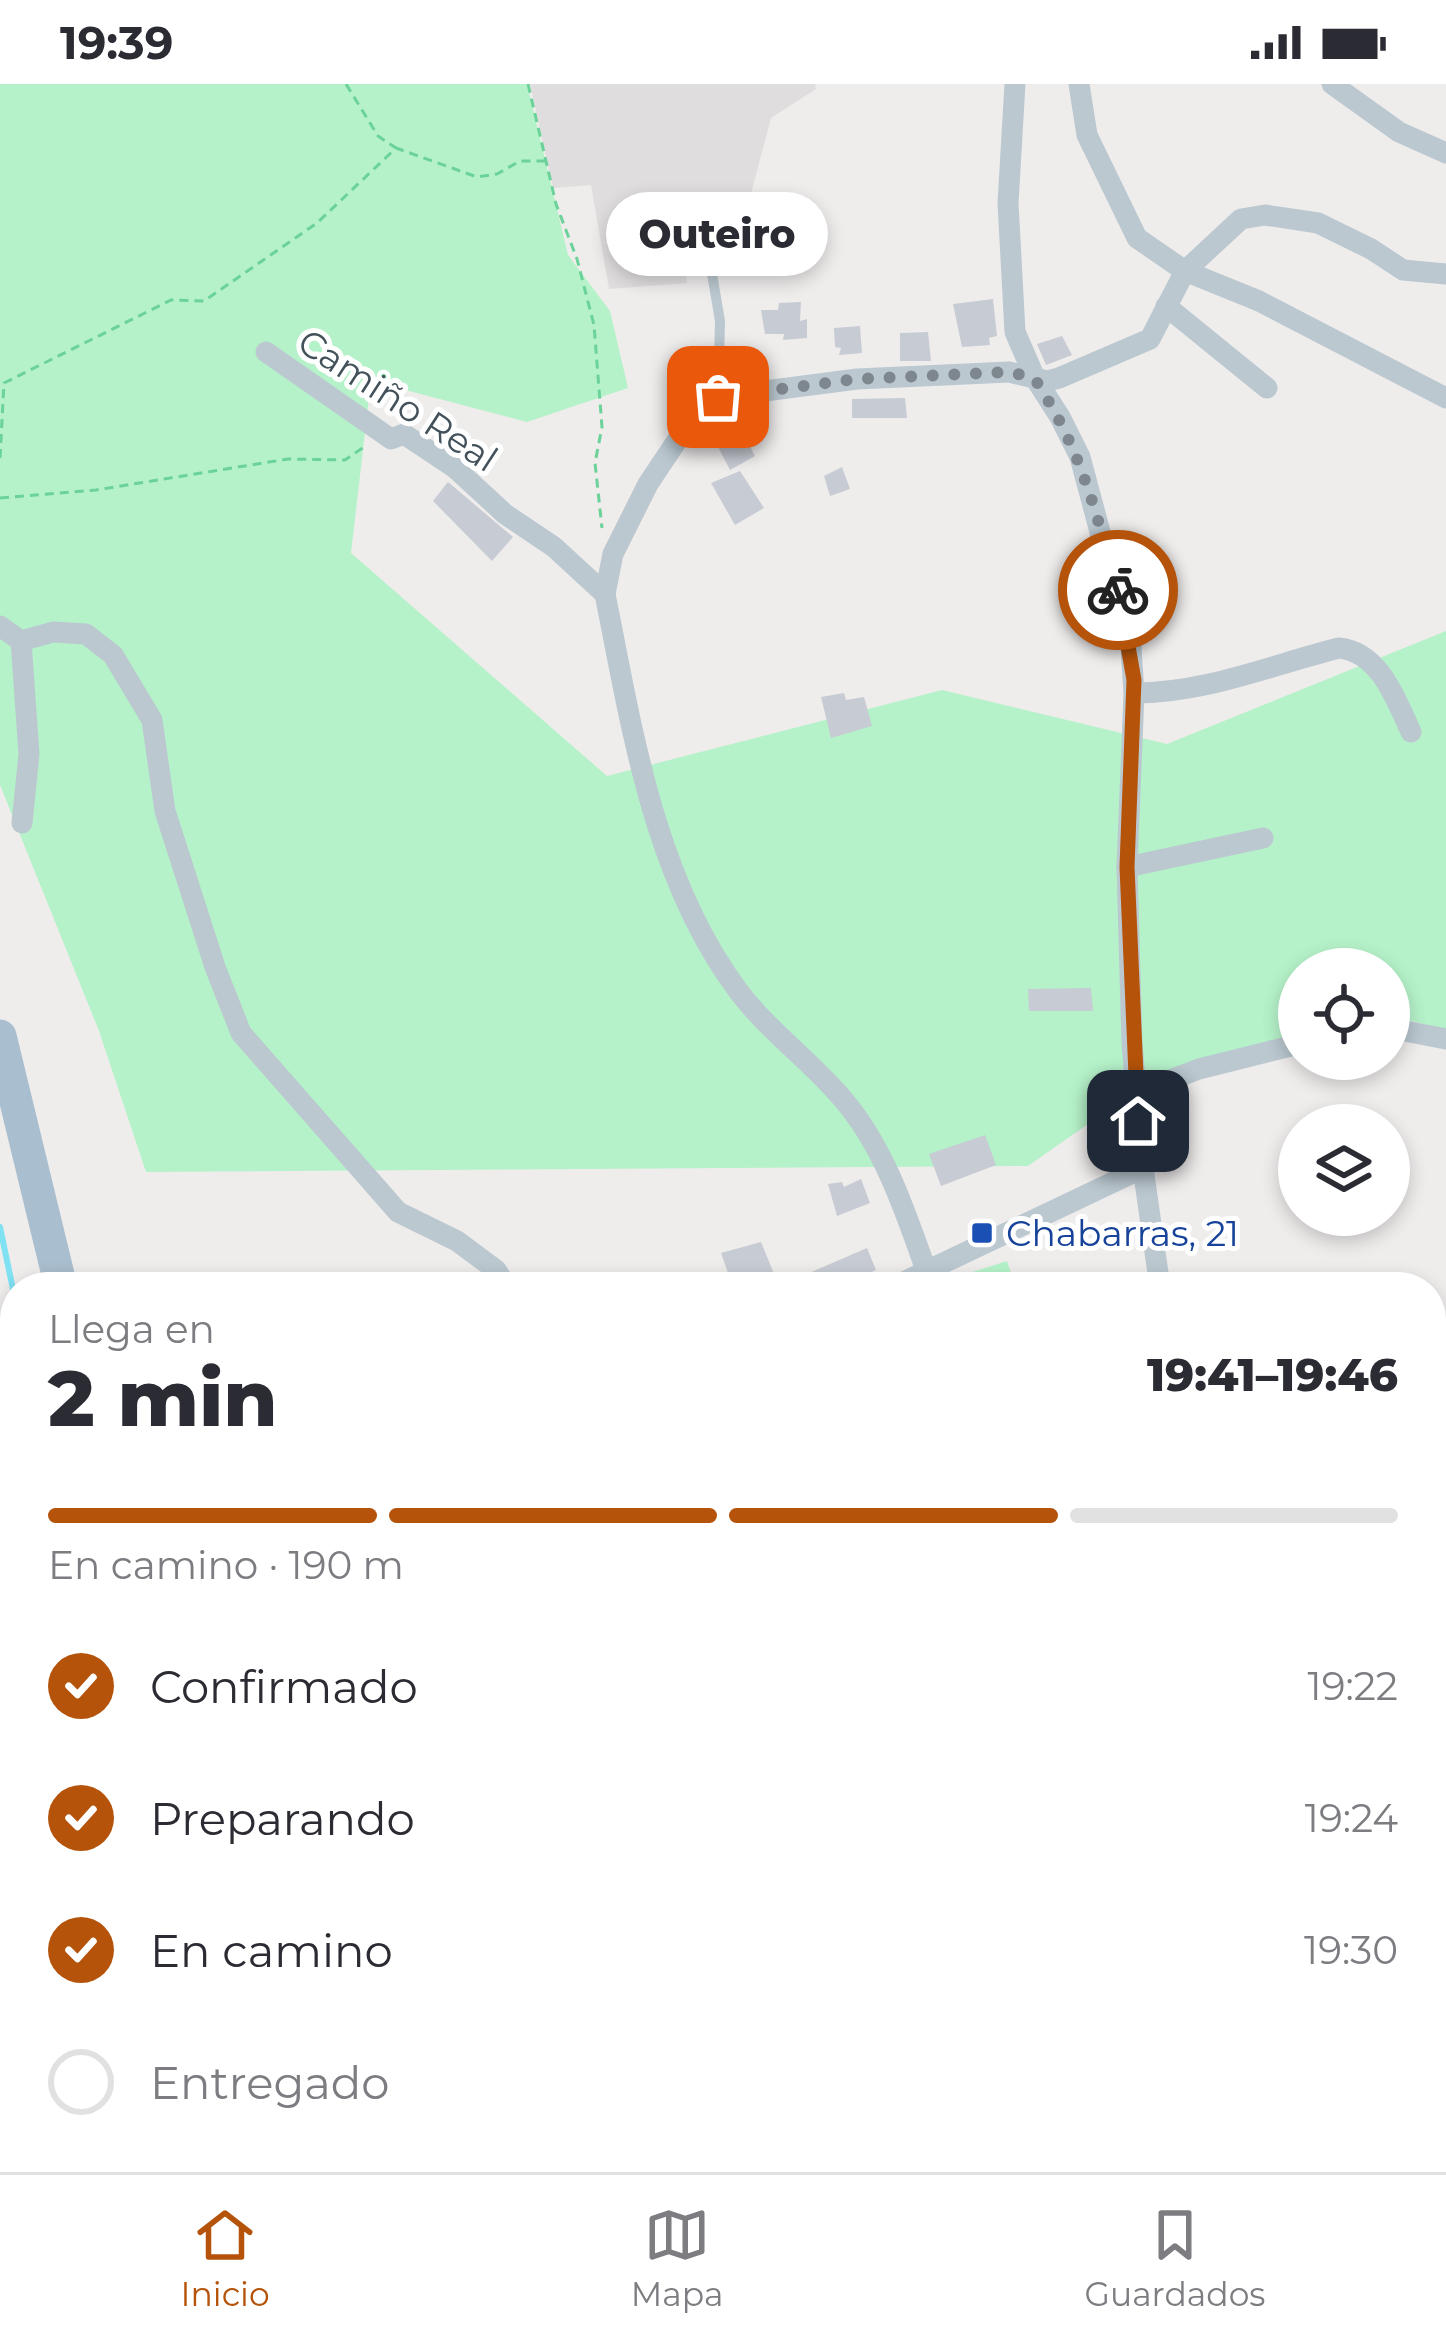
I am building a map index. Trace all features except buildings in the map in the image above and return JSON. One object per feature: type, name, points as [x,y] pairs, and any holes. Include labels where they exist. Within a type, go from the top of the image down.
[{"type":"main road","points":[[0,1036],[57,1272]]},
{"type":"main road","points":[[0,1110],[37,1272]]},
{"type":"street","points":[[1015,84],[1008,203],[1016,332],[1034,378],[1080,457],[1126,617],[1134,693],[1127,867],[1136,1093],[1158,1272]]},
{"type":"street","points":[[1079,84],[1087,135],[1137,238],[1185,272],[1259,301],[1446,398]]},
{"type":"street","points":[[1332,84],[1399,132],[1446,153]]},
{"type":"street","points":[[926,1272],[875,1143],[843,1099],[739,992],[686,900],[639,765],[605,594],[613,554],[648,484],[692,418],[718,397],[857,379],[1010,372],[1059,378],[1150,339],[1185,272],[1241,219],[1265,215],[1318,223],[1371,249],[1418,280],[1446,287]]},
{"type":"street","points":[[1403,270],[1446,274]]},
{"type":"street","points":[[1166,306],[1267,388]]},
{"type":"street","name":"Camiño Real","points":[[266,352],[391,439],[404,434],[454,468],[605,594]]},
{"type":"street","points":[[0,626],[21,641]]},
{"type":"street","points":[[21,641],[52,632],[86,634],[113,655],[152,720],[165,811],[241,1034],[398,1212],[457,1241],[497,1272]]},
{"type":"street","points":[[21,641],[29,754],[22,823]]},
{"type":"street","points":[[1134,693],[1178,690],[1350,649],[1379,672],[1411,732]]},
{"type":"street","points":[[1127,867],[1263,838]]},
{"type":"street","points":[[1410,1032],[1446,1040]]},
{"type":"street","points":[[1136,1093],[1278,1049]]},
{"type":"street","points":[[942,1272],[1143,1168]]},
{"type":"lane","points":[[706,244],[720,321],[718,397]]},
{"type":"path","points":[[346,84],[377,136],[396,148],[477,177],[497,174],[520,161],[546,161]]},
{"type":"path","points":[[528,84],[594,325],[602,427],[595,463],[602,528]]},
{"type":"path","points":[[0,458],[4,382],[171,300],[204,301],[317,223],[396,148]]},
{"type":"path","points":[[0,498],[96,490],[288,459],[345,460],[384,434]]},
{"type":"shaded area","points":[[530,84],[815,84],[816,89],[771,118],[741,231],[683,240],[687,283],[609,289],[591,185],[553,188]]},
{"type":"green space","points":[[0,84],[527,84],[568,255],[610,311],[628,388],[527,422],[371,381],[351,553],[607,776],[942,690],[1167,744],[1446,631],[1446,1030],[1410,1021],[1410,948],[1278,948],[1278,1045],[1148,1082],[1028,1166],[146,1172],[99,1031],[0,785]]},
{"type":"green space","points":[[1007,1261],[1011,1272],[972,1272]]},
{"type":"waterway","points":[[0,1227],[9,1272]]},
{"type":"way so far","points":[[718,397],[857,379],[1022,372],[1034,378],[1080,457],[1118,590]]},
{"type":"place","name":"Outeiro","points":[[718,397]]},
{"type":"place","name":"Chabarras, 21","points":[[982,1233]]},
{"type":"route","points":[[1118,590],[1134,680],[1127,867],[1138,1121]]}]
